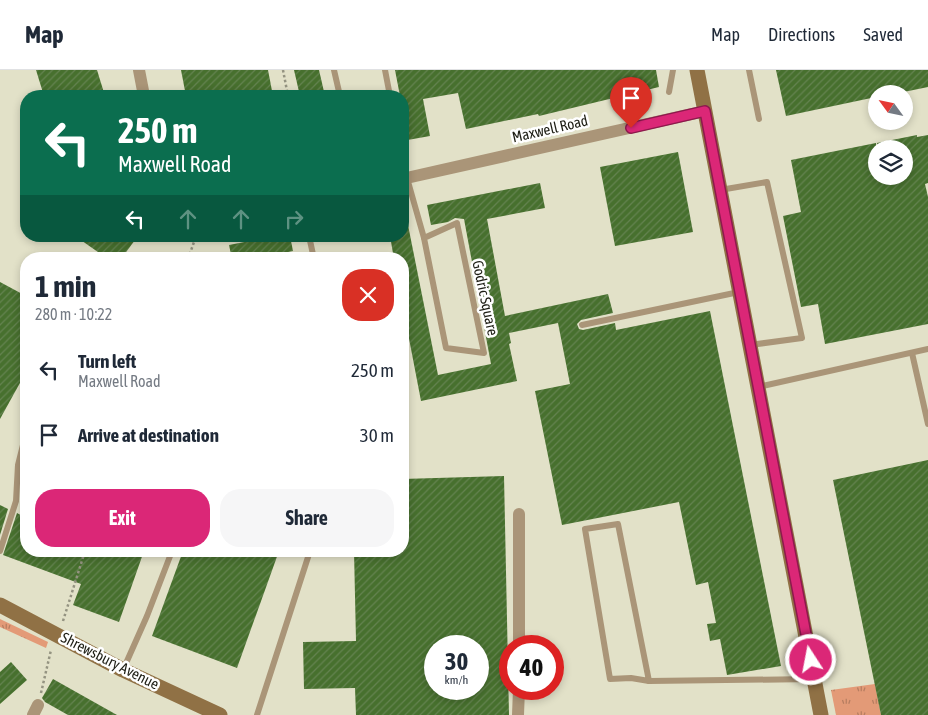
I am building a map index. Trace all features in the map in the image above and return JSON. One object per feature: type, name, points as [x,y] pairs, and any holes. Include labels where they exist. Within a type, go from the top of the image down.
[{"type":"street","points":[[139,70],[143,90]]},
{"type":"street","points":[[697,70],[821,715]]},
{"type":"street","name":"Maxwell Road","points":[[409,177],[705,111]]},
{"type":"street","points":[[518,514],[519,635]]},
{"type":"street","name":"Shrewsbury Avenue","points":[[0,605],[68,639],[122,670],[220,715]]},
{"type":"street","points":[[518,715],[519,700]]},
{"type":"lane","points":[[334,70],[339,90]]},
{"type":"lane","points":[[385,70],[389,90]]},
{"type":"lane","points":[[669,92],[673,70]]},
{"type":"lane","points":[[749,70],[759,118]]},
{"type":"lane","points":[[720,190],[768,182],[802,338],[750,345]]},
{"type":"lane","name":"Godric Square","points":[[409,191],[424,238],[446,348],[484,353],[457,224],[424,238]]},
{"type":"lane","points":[[582,325],[740,292]]},
{"type":"lane","points":[[758,387],[928,349]]},
{"type":"lane","points":[[912,353],[928,424]]},
{"type":"lane","points":[[0,550],[16,501],[20,455]]},
{"type":"lane","points":[[649,681],[618,524],[585,529],[610,679],[631,678],[649,681],[815,679]]},
{"type":"lane","points":[[122,670],[147,616],[170,557]]},
{"type":"lane","points":[[257,715],[308,557]]},
{"type":"path","points":[[283,70],[287,90]]},
{"type":"path","points":[[63,621],[83,557]]},
{"type":"path","points":[[35,710],[53,643]]},
{"type":"green space","points":[[0,619],[48,642],[46,648],[0,627]]},
{"type":"green space","points":[[875,684],[881,715],[836,715],[831,690]]},
{"type":"building","points":[[36,70],[97,70],[103,90],[42,90]]},
{"type":"building","points":[[181,70],[268,70],[272,90],[185,90]]},
{"type":"building","points":[[294,70],[319,70],[324,90],[299,90]]},
{"type":"building","points":[[395,70],[656,70],[659,87],[539,116],[538,114],[466,129],[458,93],[423,99],[430,136],[409,140],[409,90],[399,90]]},
{"type":"building","points":[[776,70],[928,70],[928,87],[913,90],[913,85],[868,85],[868,99],[786,116]]},
{"type":"building","points":[[917,135],[917,137],[928,135],[928,183],[925,184],[928,197],[928,324],[825,344],[818,304],[801,307],[783,216],[801,212],[791,160],[868,145],[868,185],[913,185],[913,140],[892,140]]},
{"type":"building","points":[[678,152],[693,232],[615,246],[600,167]]},
{"type":"building","points":[[540,183],[545,208],[487,219],[505,316],[608,294],[613,313],[581,320],[577,324],[579,329],[583,330],[615,323],[616,330],[710,311],[781,666],[727,675],[720,639],[710,641],[707,624],[716,623],[708,582],[696,585],[679,502],[562,525],[535,391],[570,384],[558,323],[509,333],[511,343],[509,344],[517,381],[421,401],[409,338],[409,252],[393,252],[391,242],[409,242],[409,230],[438,375],[491,364],[464,219],[455,218],[448,222],[431,225],[427,205]]},
{"type":"building","points":[[84,242],[134,242],[126,252],[98,252]]},
{"type":"building","points":[[244,242],[291,242],[293,251],[230,252],[229,245]]},
{"type":"building","points":[[0,282],[20,293],[20,383],[0,419]]},
{"type":"building","points":[[928,460],[928,715],[881,715],[833,480]]},
{"type":"building","points":[[504,476],[507,635],[499,635],[499,700],[509,700],[509,715],[356,715],[355,688],[304,689],[303,642],[356,641],[354,557],[409,557],[409,479]]},
{"type":"building","points":[[0,505],[8,509],[0,535]]},
{"type":"building","points":[[17,513],[20,515],[20,557],[142,557],[119,622],[73,605],[81,584],[3,555]]},
{"type":"building","points":[[181,557],[277,557],[237,668],[152,636]]},
{"type":"building","points":[[11,662],[27,680],[0,704],[0,672]]},
{"type":"building","points":[[53,679],[117,715],[68,715],[45,702],[42,698]]},
{"type":"route","points":[[631,128],[705,111],[811,660]]}]
